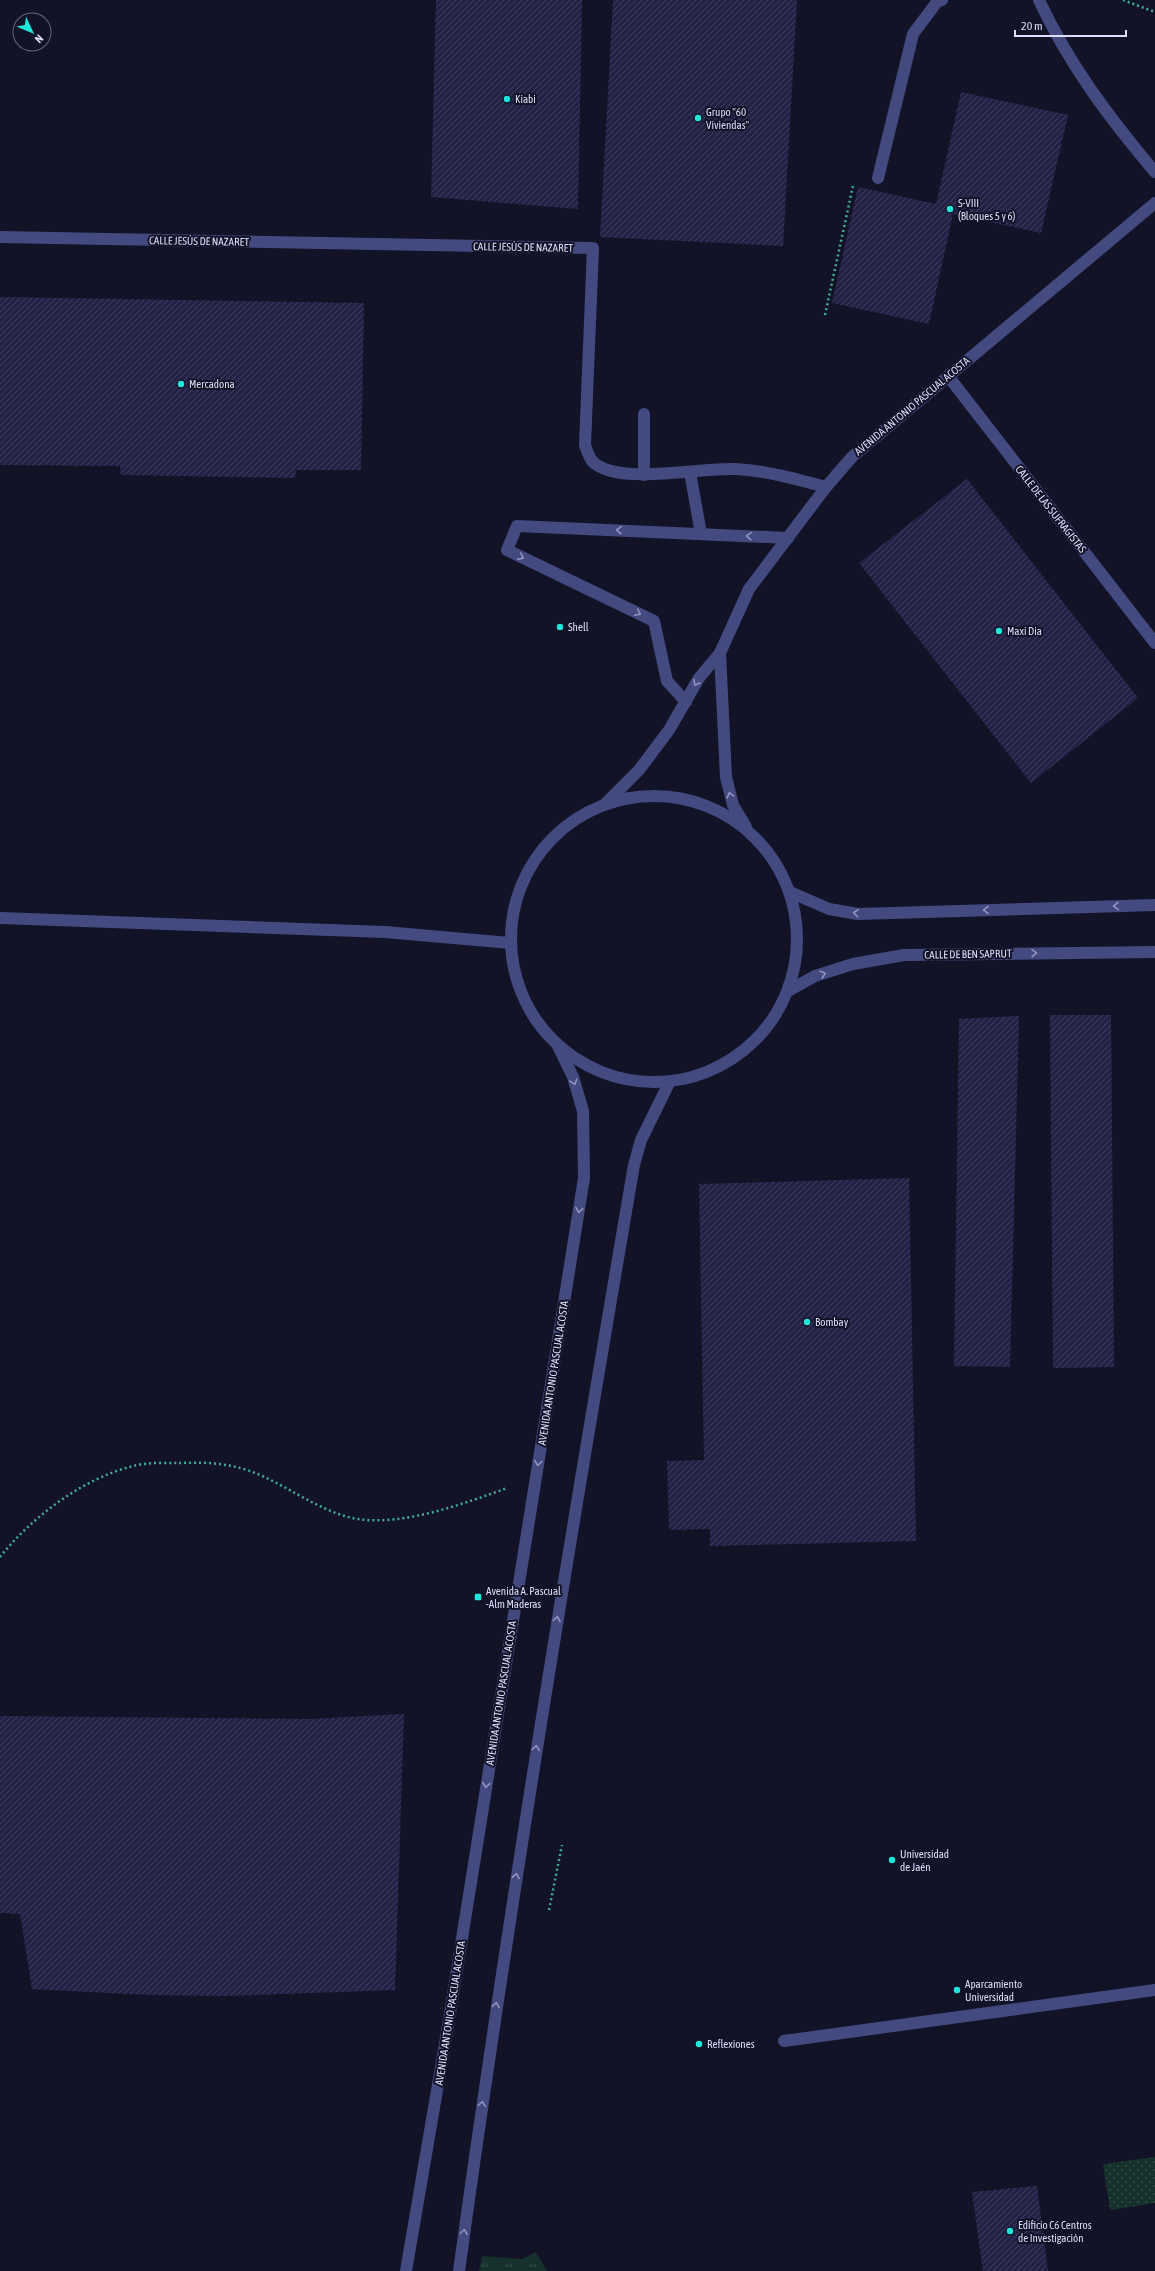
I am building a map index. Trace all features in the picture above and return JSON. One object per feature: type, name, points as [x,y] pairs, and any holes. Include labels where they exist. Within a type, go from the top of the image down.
[{"type":"street","points":[[878,178],[913,34],[937,2],[942,0]]},
{"type":"street","points":[[1039,0],[1050,22],[1109,117],[1155,172]]},
{"type":"street","name":"AVENIDA ANTONIO PASCUAL ACOSTA","points":[[720,653],[749,589],[826,487],[852,457],[1155,203]]},
{"type":"street","name":"CALLE JESÚS DE NAZARET","points":[[0,237],[592,248],[584,445],[592,461],[605,469],[644,475],[734,469],[769,472],[826,487]]},
{"type":"street","name":"CALLE DE LAS SUFRAGISTAS","points":[[948,376],[1155,643]]},
{"type":"street","points":[[644,414],[644,475]]},
{"type":"street","points":[[690,472],[701,534]]},
{"type":"street","points":[[686,702],[667,682],[654,621],[507,550],[517,526],[788,538]]},
{"type":"street","points":[[604,805],[638,770],[668,730],[699,678],[720,653]]},
{"type":"street","points":[[720,653],[726,777],[733,805],[747,830]]},
{"type":"street","points":[[648,796],[679,797],[704,804],[727,815],[747,830],[765,847],[779,868],[790,892],[798,931],[794,972],[788,991],[768,1025],[739,1054],[707,1072],[670,1081],[643,1082],[610,1076],[574,1058],[558,1046],[542,1029],[523,996],[513,967],[511,943],[512,918],[518,893],[529,870],[543,849],[561,830],[581,816],[604,805],[629,798],[648,796]]},
{"type":"street","points":[[790,892],[829,909],[858,914],[1155,905]]},
{"type":"street","points":[[0,918],[385,932],[511,943]]},
{"type":"street","name":"CALLE DE BEN SAPRUT","points":[[788,991],[816,976],[845,966],[904,955],[1155,952]]},
{"type":"street","name":"AVENIDA ANTONIO PASCUAL ACOSTA","points":[[406,2271],[448,2024],[584,1178],[583,1111],[573,1077],[558,1046]]},
{"type":"street","points":[[459,2271],[491,2036],[539,1729],[634,1165],[641,1140],[670,1081]]},
{"type":"street","points":[[784,2040],[1155,1990]]},
{"type":"path","points":[[1123,0],[1155,12]]},
{"type":"path","points":[[825,315],[854,181]]},
{"type":"path","points":[[0,1557],[9,1546],[49,1510],[90,1482],[134,1466],[210,1462],[249,1471],[327,1508],[357,1518],[394,1520],[456,1507],[507,1488]]},
{"type":"path","points":[[549,1910],[562,1845]]},
{"type":"green space","points":[[1155,2157],[1155,2203],[1110,2210],[1103,2164]]},
{"type":"green space","points":[[536,2252],[547,2271],[479,2271],[482,2256],[522,2259]]},
{"type":"building","name":"Kiabi","points":[[436,0],[582,0],[578,209],[431,197]]},
{"type":"building","name":"Grupo \"60 Viviendas\"","points":[[613,0],[797,0],[783,246],[600,237]]},
{"type":"building","name":"S-VIII (Bloques 5 y 6)","points":[[961,92],[1068,115],[1041,233],[953,214],[929,324],[832,303],[858,187],[936,204]]},
{"type":"building","name":"Mercadona","points":[[0,297],[364,303],[361,470],[296,470],[295,478],[121,475],[120,466],[0,465]]},
{"type":"building","name":"Maxi Dia","points":[[967,479],[1138,698],[1031,783],[859,563]]},
{"type":"building","points":[[1050,1015],[1111,1015],[1114,1367],[1053,1368]]},
{"type":"building","points":[[1019,1016],[1010,1367],[954,1366],[959,1019]]},
{"type":"building","name":"Bombay","points":[[909,1178],[916,1541],[710,1546],[710,1529],[669,1530],[667,1461],[704,1460],[699,1184]]},
{"type":"building","points":[[404,1714],[395,1990],[224,1996],[150,1995],[32,1989],[20,1914],[0,1913],[0,1716],[309,1719]]},
{"type":"building","name":"Edificio C6 Centros de Investigación","points":[[1037,2186],[1048,2271],[983,2271],[972,2192]]},
{"type":"place","name":"Kiabi","points":[[507,99]]},
{"type":"place","name":"Grupo \"60 Viviendas\"","points":[[698,118]]},
{"type":"place","name":"S-VIII (Bloques 5 y 6)","points":[[950,209]]},
{"type":"place","name":"Mercadona","points":[[181,384]]},
{"type":"place","name":"Shell","points":[[560,627]]},
{"type":"place","name":"Maxi Dia","points":[[999,631]]},
{"type":"place","name":"Bombay","points":[[807,1322]]},
{"type":"place","name":"Avenida A. Pascual -Alm Maderas","points":[[478,1597]]},
{"type":"place","name":"Universidad de Jaén","points":[[892,1860]]},
{"type":"place","name":"Aparcamiento Universidad","points":[[957,1990]]},
{"type":"place","name":"Reflexiones","points":[[699,2044]]},
{"type":"place","name":"Edificio C6 Centros de Investigación","points":[[1010,2231]]}]
